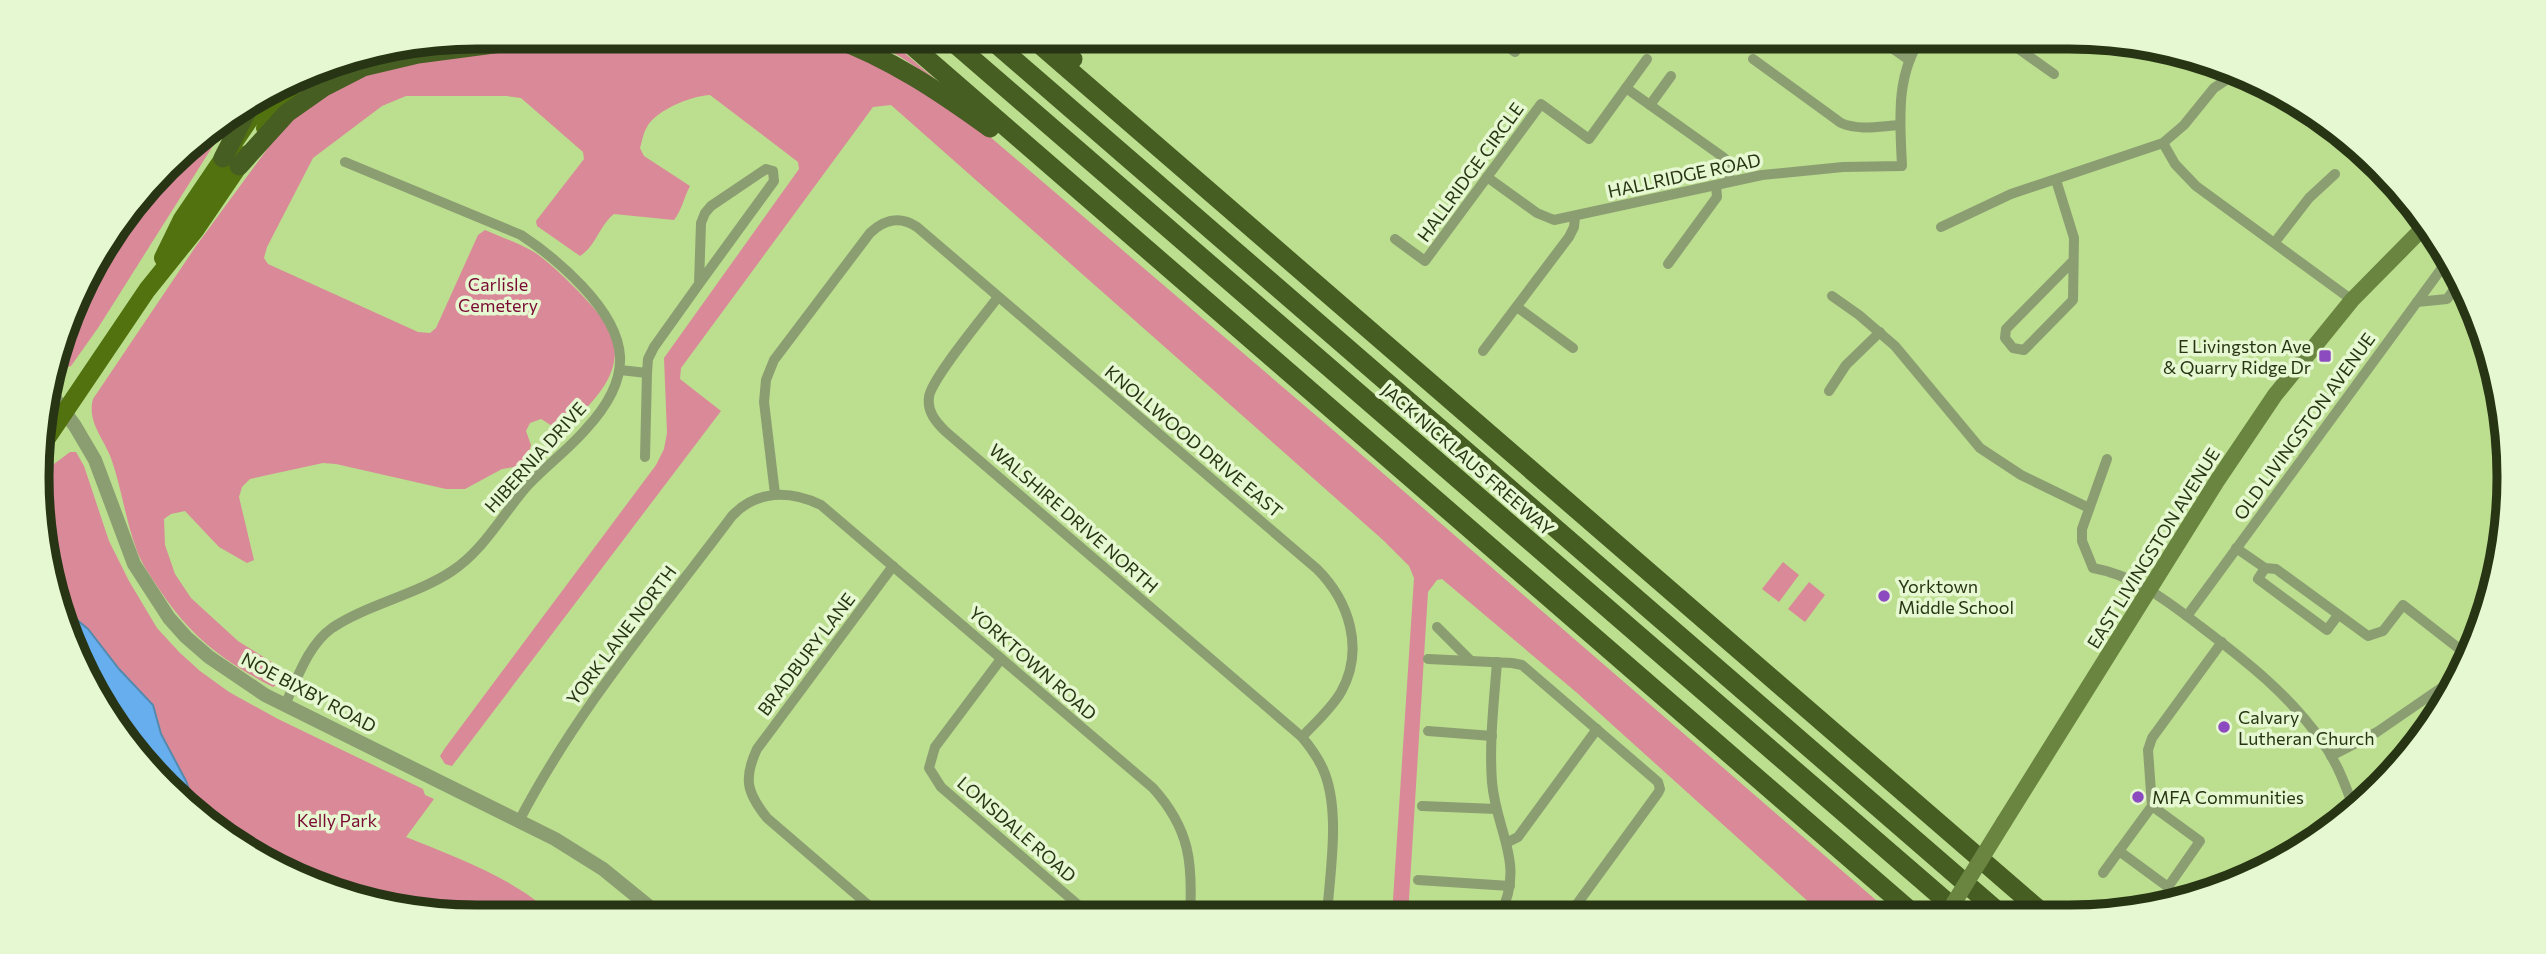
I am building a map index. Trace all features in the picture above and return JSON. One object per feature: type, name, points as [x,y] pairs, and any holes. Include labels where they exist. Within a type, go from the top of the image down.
[{"type":"highway","points":[[864,49],[926,83],[1066,178]]},
{"type":"highway","points":[[916,49],[1904,905]]},
{"type":"highway","name":"JACK NICKLAUS FREEWAY","points":[[961,49],[1951,905]]},
{"type":"highway","name":"JACK NICKLAUS FREEWAY","points":[[1002,49],[1991,905]]},
{"type":"highway","points":[[1045,49],[2034,905]]},
{"type":"highway","points":[[1063,49],[1097,84],[1114,109]]},
{"type":"highway","points":[[231,162],[286,113],[324,87],[363,67],[447,50]]},
{"type":"highway","points":[[231,162],[245,117]]},
{"type":"main road","points":[[231,162],[286,94]]},
{"type":"main road","points":[[52,431],[147,290],[196,229],[257,110]]},
{"type":"main road","name":"EAST LIVINGSTON AVENUE","points":[[1953,905],[2244,438],[2310,350],[2352,300],[2420,231]]},
{"type":"street","points":[[1511,49],[1515,52]]},
{"type":"street","points":[[1893,49],[1909,60]]},
{"type":"street","points":[[1753,59],[1841,123],[1864,128],[1900,125],[1905,71],[1915,49]]},
{"type":"street","points":[[2020,49],[2054,74]]},
{"type":"street","name":"HALLRIDGE CIRCLE","points":[[1395,239],[1426,261],[1541,104],[1588,139],[1647,59]]},
{"type":"street","points":[[1650,105],[1671,76]]},
{"type":"street","points":[[1941,228],[2011,194],[2163,143],[2184,125],[2214,88],[2227,80]]},
{"type":"street","points":[[1626,88],[1723,157],[1728,162],[1730,181]]},
{"type":"street","name":"HALLRIDGE ROAD","points":[[1487,177],[1545,218],[1554,220],[1730,181],[1805,170],[1902,166],[1900,125]]},
{"type":"street","points":[[2163,143],[2185,176],[2352,300]]},
{"type":"street","points":[[345,162],[521,235],[541,247],[561,263],[607,315],[618,342],[620,370],[647,373]]},
{"type":"street","points":[[645,457],[648,359],[774,181],[773,171],[769,169],[711,206],[705,214],[701,223],[699,284]]},
{"type":"street","points":[[2274,242],[2309,198],[2334,174]]},
{"type":"street","points":[[2056,180],[2074,238],[2073,300],[2024,350],[2013,348],[2005,338],[2006,329],[2073,261]]},
{"type":"street","points":[[1668,264],[1717,197],[1716,185]]},
{"type":"street","points":[[1483,351],[1569,237],[1575,217]]},
{"type":"street","name":"KNOLLWOOD DRIVE EAST","points":[[775,494],[764,402],[766,380],[774,360],[870,233],[882,223],[897,219],[917,227],[1317,569],[1336,591],[1343,602],[1353,643],[1347,677],[1343,689],[1329,710],[1302,737]]},
{"type":"street","name":"OLD LIVINGSTON AVENUE","points":[[2187,616],[2442,267]]},
{"type":"street","points":[[2417,302],[2447,299],[2454,290]]},
{"type":"street","points":[[1832,296],[1895,346],[1980,448],[2031,480],[2089,508]]},
{"type":"street","name":"WALSHIRE DRIVE NORTH","points":[[998,297],[930,390],[930,410],[937,422],[1302,737],[1325,773],[1331,793],[1333,816],[1328,905]]},
{"type":"street","points":[[1517,307],[1573,348]]},
{"type":"street","points":[[1829,391],[1846,365],[1880,332]]},
{"type":"street","name":"HIBERNIA DRIVE","points":[[285,705],[307,659],[331,629],[438,579],[467,559],[526,487],[586,430],[612,391],[620,370]]},
{"type":"street","name":"NOE BIXBY ROAD","points":[[56,400],[95,460],[134,564],[169,618],[186,637],[224,669],[285,705],[578,852],[648,905]]},
{"type":"street","points":[[2107,459],[2081,529],[2082,541],[2093,568],[2117,573],[2150,589],[2259,672],[2295,706],[2332,756],[2350,800]]},
{"type":"street","name":"YORKTOWN ROAD","points":[[775,494],[801,497],[821,505],[1153,788],[1166,802],[1185,838],[1190,857],[1190,905]]},
{"type":"street","name":"YORK LANE NORTH","points":[[519,821],[569,733],[732,516],[751,500],[775,494]]},
{"type":"street","points":[[2236,548],[2265,568],[2276,569],[2368,636],[2383,631],[2403,605],[2460,650]]},
{"type":"street","name":"BRADBURY LANE","points":[[868,905],[767,818],[754,802],[748,783],[749,765],[757,749],[893,566]]},
{"type":"street","points":[[2265,568],[2258,579],[2327,630],[2339,615]]},
{"type":"street","points":[[1437,627],[1471,661]]},
{"type":"street","points":[[2103,873],[2152,806],[2149,744],[2222,642]]},
{"type":"street","name":"LONSDALE ROAD","points":[[1000,659],[935,747],[929,768],[941,787],[1078,905]]},
{"type":"street","points":[[1428,659],[1517,663],[1660,784],[1658,793],[1576,905]]},
{"type":"street","points":[[1497,662],[1492,787],[1510,858],[1510,886],[1503,905]]},
{"type":"street","points":[[2332,756],[2377,732],[2442,687]]},
{"type":"street","points":[[1508,842],[1518,836],[1597,729]]},
{"type":"street","points":[[1427,731],[1492,736]]},
{"type":"street","points":[[1422,806],[1496,809]]},
{"type":"street","points":[[2119,851],[2168,887],[2200,842],[2152,806]]},
{"type":"street","points":[[1418,880],[1510,886]]},
{"type":"green space","name":"Carlisle Cemetery","points":[[493,49],[854,49],[968,118],[1882,905],[1812,905],[1576,692],[1442,579],[1437,580],[1428,592],[1409,905],[1393,905],[1414,578],[1409,566],[1383,540],[891,105],[873,107],[681,368],[680,379],[721,411],[452,766],[445,764],[440,756],[445,748],[656,465],[664,449],[667,433],[664,358],[799,169],[798,162],[710,95],[675,105],[652,121],[640,148],[644,156],[690,186],[677,216],[674,220],[614,214],[590,247],[580,256],[537,226],[536,221],[584,159],[583,152],[521,98],[406,96],[382,106],[313,158],[267,247],[264,258],[268,264],[418,332],[430,333],[436,328],[478,235],[485,230],[534,252],[564,277],[606,325],[611,333],[615,356],[609,378],[572,423],[559,428],[541,419],[530,423],[526,431],[531,445],[528,457],[520,466],[502,469],[465,489],[446,489],[323,463],[250,479],[242,487],[239,497],[254,560],[247,563],[219,547],[185,511],[171,514],[164,519],[165,545],[175,574],[191,598],[238,641],[286,671],[282,681],[273,687],[236,666],[206,644],[180,617],[144,565],[132,534],[111,458],[94,422],[93,399],[196,246],[282,129],[299,112],[352,77],[417,59]]},
{"type":"green space","points":[[885,49],[900,49],[936,80]]},
{"type":"green space","points":[[353,68],[298,95],[305,85]]},
{"type":"green space","points":[[221,134],[98,328],[71,366],[63,368],[82,313],[121,239],[137,216],[174,174]]},
{"type":"green space","name":"Kelly Park","points":[[70,452],[76,452],[84,466],[109,541],[129,581],[157,628],[200,671],[229,692],[278,719],[423,789],[425,795],[434,799],[406,837],[511,884],[542,905],[477,905],[421,901],[394,897],[339,882],[263,848],[216,817],[195,799],[174,780],[137,738],[106,691],[82,641],[57,560],[50,505],[49,467]]},
{"type":"green space","points":[[1783,562],[1799,575],[1779,602],[1762,589]]},
{"type":"green space","points":[[1809,582],[1825,595],[1805,622],[1788,609]]},
{"type":"water","points":[[72,616],[88,629],[119,669],[153,705],[161,734],[191,796],[142,744],[106,691]]},
{"type":"place","name":"E Livingston Ave & Quarry Ridge Dr","points":[[2325,356]]},
{"type":"place","name":"Yorktown Middle School","points":[[1884,596]]},
{"type":"place","name":"Calvary Lutheran Church","points":[[2224,727]]},
{"type":"place","name":"MFA Communities","points":[[2138,797]]}]
